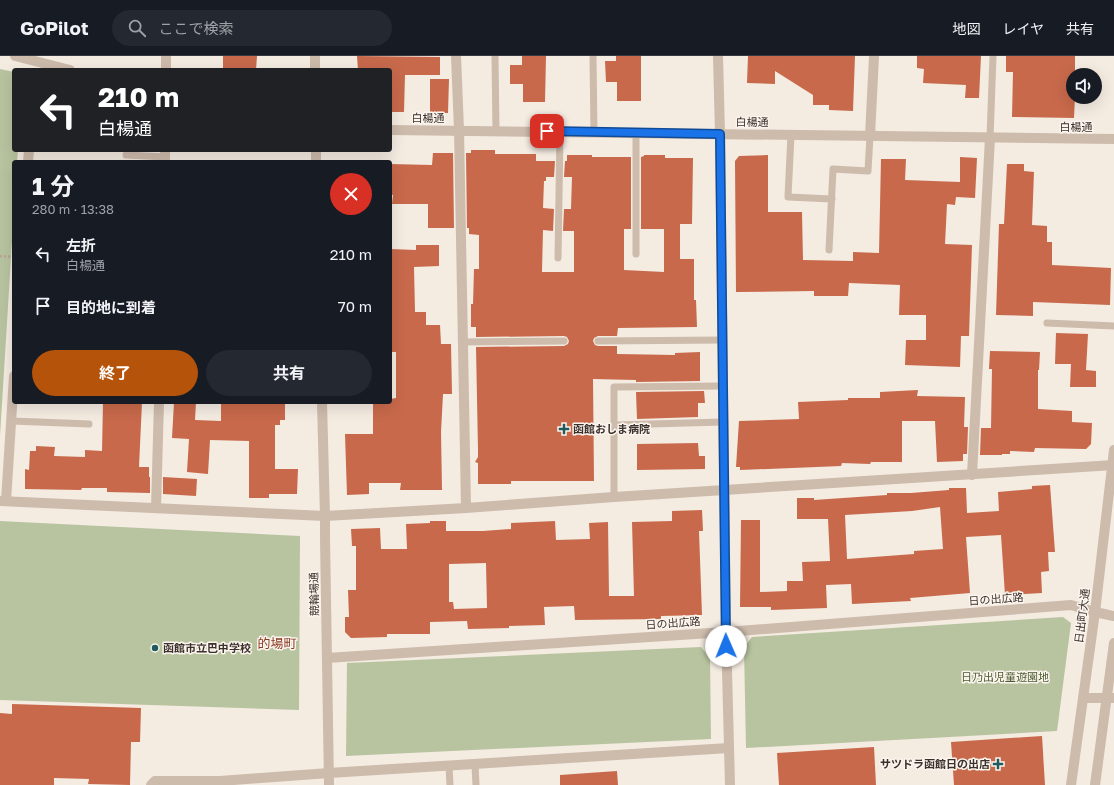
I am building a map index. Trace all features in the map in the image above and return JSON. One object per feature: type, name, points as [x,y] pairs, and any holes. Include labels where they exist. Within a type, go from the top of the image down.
[{"type":"street","points":[[15,56],[61,68]]},
{"type":"street","points":[[166,56],[166,68]]},
{"type":"street","points":[[315,56],[315,68]]},
{"type":"street","points":[[456,56],[459,130],[466,508]]},
{"type":"street","points":[[718,56],[726,632],[730,785]]},
{"type":"street","points":[[870,136],[874,56]]},
{"type":"street","name":"白楊通","points":[[392,130],[1114,139]]},
{"type":"street","points":[[972,475],[990,138]]},
{"type":"street","points":[[12,404],[3,501],[325,516],[1113,465]]},
{"type":"street","points":[[156,508],[159,404]]},
{"type":"street","name":"競輪場通","points":[[322,404],[329,785]]},
{"type":"street","name":"日出町大通","points":[[1070,785],[1095,612],[1114,450]]},
{"type":"street","name":"日の出広路","points":[[327,658],[726,632],[1071,605],[1114,616]]},
{"type":"street","points":[[1095,785],[1110,698],[1114,643]]},
{"type":"street","points":[[1083,698],[1110,698]]},
{"type":"street","points":[[151,785],[154,781],[220,781],[729,748]]},
{"type":"lane","points":[[496,56],[496,131]]},
{"type":"lane","points":[[592,56],[594,132]]},
{"type":"lane","points":[[990,138],[993,56]]},
{"type":"lane","points":[[558,258],[560,132]]},
{"type":"lane","points":[[636,133],[636,254]]},
{"type":"lane","points":[[791,135],[788,197],[832,199]]},
{"type":"lane","points":[[829,250],[833,169],[868,171],[870,136]]},
{"type":"lane","points":[[126,156],[165,156]]},
{"type":"lane","points":[[1047,323],[1114,326]]},
{"type":"lane","points":[[598,341],[722,340]]},
{"type":"lane","points":[[462,342],[564,341]]},
{"type":"lane","points":[[614,497],[614,387],[723,386]]},
{"type":"lane","points":[[11,422],[89,424]]},
{"type":"lane","points":[[614,425],[724,422]]},
{"type":"lane","points":[[475,765],[476,785]]},
{"type":"lane","points":[[449,766],[450,785]]},
{"type":"path","points":[[0,256],[12,257]]},
{"type":"green space","points":[[0,69],[12,72],[12,152],[18,152],[17,160],[12,160],[12,241],[0,436]]},
{"type":"green space","name":"函館市立巴中学校","points":[[0,521],[300,536],[299,710],[0,700]]},
{"type":"green space","name":"日乃出児童遊園地","points":[[1063,617],[1071,623],[1057,731],[746,748],[744,647],[752,637]]},
{"type":"green space","points":[[701,647],[710,658],[711,739],[346,756],[347,663]]},
{"type":"building","points":[[223,56],[257,56],[256,68],[223,68]]},
{"type":"building","points":[[357,56],[440,57],[440,75],[405,75],[404,112],[392,112],[392,68],[358,68]]},
{"type":"building","points":[[522,56],[546,56],[545,102],[523,102],[523,84],[510,84],[510,65],[522,65]]},
{"type":"building","points":[[616,56],[641,56],[641,101],[617,101],[617,82],[606,82],[605,61],[616,61]]},
{"type":"building","points":[[748,56],[855,56],[853,111],[829,110],[829,105],[813,105],[813,95],[775,71],[775,84],[747,83]]},
{"type":"building","points":[[917,56],[981,56],[979,98],[965,98],[966,85],[923,83],[924,69],[917,68]]},
{"type":"building","points":[[1006,56],[1075,56],[1075,68],[1066,68],[1066,104],[1075,104],[1074,118],[1012,117],[1013,72],[1006,72]]},
{"type":"building","points":[[430,79],[449,79],[448,113],[430,113]]},
{"type":"building","points":[[471,150],[495,150],[495,154],[536,154],[536,161],[555,161],[554,177],[546,177],[546,181],[544,181],[543,208],[554,209],[553,231],[543,230],[542,272],[574,272],[574,231],[563,231],[564,209],[571,209],[572,177],[564,177],[567,155],[592,155],[592,157],[631,157],[631,229],[624,229],[624,270],[664,272],[664,229],[641,229],[641,157],[644,155],[665,155],[665,158],[693,158],[692,224],[680,224],[680,259],[694,259],[694,300],[696,300],[697,327],[618,328],[617,336],[598,336],[594,338],[593,341],[595,345],[598,346],[617,346],[617,354],[675,355],[675,353],[700,352],[700,381],[636,382],[636,380],[593,379],[594,481],[511,481],[511,484],[478,484],[478,463],[475,462],[478,457],[476,347],[564,346],[568,344],[569,341],[567,337],[564,336],[476,337],[476,327],[471,327],[471,304],[473,304],[474,269],[479,269],[479,235],[469,234],[469,228],[467,228],[466,153],[471,153]]},
{"type":"building","points":[[433,153],[453,153],[454,228],[428,228],[428,204],[392,204],[392,164],[432,165]]},
{"type":"building","points":[[768,155],[768,212],[802,212],[803,260],[853,261],[853,252],[879,253],[881,159],[906,159],[905,180],[960,182],[960,157],[977,158],[975,198],[956,197],[955,205],[947,204],[945,244],[972,245],[969,336],[961,336],[960,367],[905,365],[906,340],[926,340],[926,315],[899,315],[900,285],[849,283],[848,296],[814,296],[814,291],[736,292],[735,161],[739,156]]},
{"type":"building","points":[[1007,164],[1024,164],[1024,171],[1034,172],[1032,225],[1047,226],[1047,242],[1052,242],[1052,265],[1111,268],[1110,305],[1033,302],[1033,316],[996,315],[999,224],[1004,224]]},
{"type":"building","points":[[416,245],[439,245],[439,266],[414,267],[415,312],[426,312],[426,325],[440,325],[441,344],[451,344],[452,394],[443,394],[441,432],[442,490],[400,490],[401,483],[369,483],[369,494],[347,495],[345,434],[373,434],[373,404],[392,404],[392,399],[396,398],[396,352],[392,352],[392,249],[416,250]]},
{"type":"building","points":[[1056,333],[1088,334],[1086,370],[1096,371],[1096,387],[1070,387],[1071,364],[1055,364]]},
{"type":"building","points":[[990,351],[1040,352],[1038,370],[1038,409],[1072,411],[1072,422],[1092,423],[1091,444],[1086,449],[1035,448],[1034,452],[1010,451],[1010,454],[980,455],[981,428],[991,428],[992,369],[989,369]]},
{"type":"building","points":[[918,390],[917,396],[965,397],[964,427],[968,427],[967,454],[963,454],[963,461],[937,462],[935,421],[902,421],[902,462],[871,462],[870,464],[842,463],[841,466],[740,470],[740,467],[736,467],[739,421],[799,419],[798,402],[848,400],[848,398],[880,398],[880,392]]},
{"type":"building","points":[[704,391],[705,403],[698,403],[698,417],[637,419],[636,392]]},
{"type":"building","points":[[103,404],[142,404],[139,467],[149,467],[150,493],[107,492],[107,488],[82,488],[81,490],[25,489],[25,469],[29,470],[30,451],[36,451],[36,446],[55,447],[54,456],[85,457],[85,450],[102,451]]},
{"type":"building","points":[[174,404],[196,404],[195,420],[221,421],[221,404],[285,404],[285,420],[280,420],[280,425],[275,425],[275,469],[298,469],[297,494],[269,494],[269,498],[249,498],[249,441],[210,440],[208,474],[187,472],[189,439],[172,438]]},
{"type":"building","points":[[698,443],[699,456],[705,456],[705,469],[637,470],[637,444]]},
{"type":"building","points":[[163,477],[197,479],[196,496],[163,494]]},
{"type":"building","points":[[1050,485],[1055,552],[1048,552],[1049,571],[1041,572],[1042,593],[1005,595],[1001,535],[966,537],[970,593],[910,598],[911,601],[852,604],[851,584],[826,585],[827,608],[771,610],[771,607],[740,607],[741,520],[760,520],[760,592],[787,591],[787,581],[803,581],[802,562],[830,561],[828,519],[797,519],[797,498],[814,498],[814,500],[887,495],[887,493],[949,490],[949,488],[966,488],[967,513],[999,511],[998,492],[1032,489],[1032,486]],"holes":[[[940,507],[943,549],[914,551],[914,554],[847,559],[845,515],[912,511]]]},
{"type":"building","points":[[702,510],[703,531],[699,531],[702,615],[661,616],[661,619],[575,620],[574,606],[544,607],[545,625],[468,629],[467,621],[430,622],[430,634],[387,634],[387,637],[351,638],[345,632],[345,617],[349,617],[348,590],[356,590],[356,546],[352,546],[351,529],[380,528],[381,549],[407,549],[406,524],[446,521],[446,531],[483,531],[511,529],[511,523],[555,521],[556,540],[590,539],[589,523],[608,522],[609,596],[634,596],[632,522],[672,521],[672,511]],"holes":[[[486,563],[487,608],[454,609],[453,602],[449,602],[449,564]]]},
{"type":"building","points":[[12,704],[141,708],[140,742],[131,742],[130,785],[88,784],[89,779],[54,778],[54,785],[0,785],[0,713],[12,714]]},
{"type":"building","name":"サツドラ函館日の出店","points":[[1042,736],[1045,785],[954,785],[951,742]]},
{"type":"building","points":[[874,747],[876,785],[779,785],[777,753]]},
{"type":"building","points":[[617,771],[618,785],[560,785],[560,775]]},
{"type":"place","name":"函館おしま病院","points":[[564,429]]},
{"type":"place","name":"函館市立巴中学校","points":[[155,648]]},
{"type":"place","name":"サツドラ函館日の出店","points":[[998,764]]},
{"type":"district","name":"的場町","points":[[277,643]]},
{"type":"route","points":[[547,131],[720,134],[726,646]]}]
